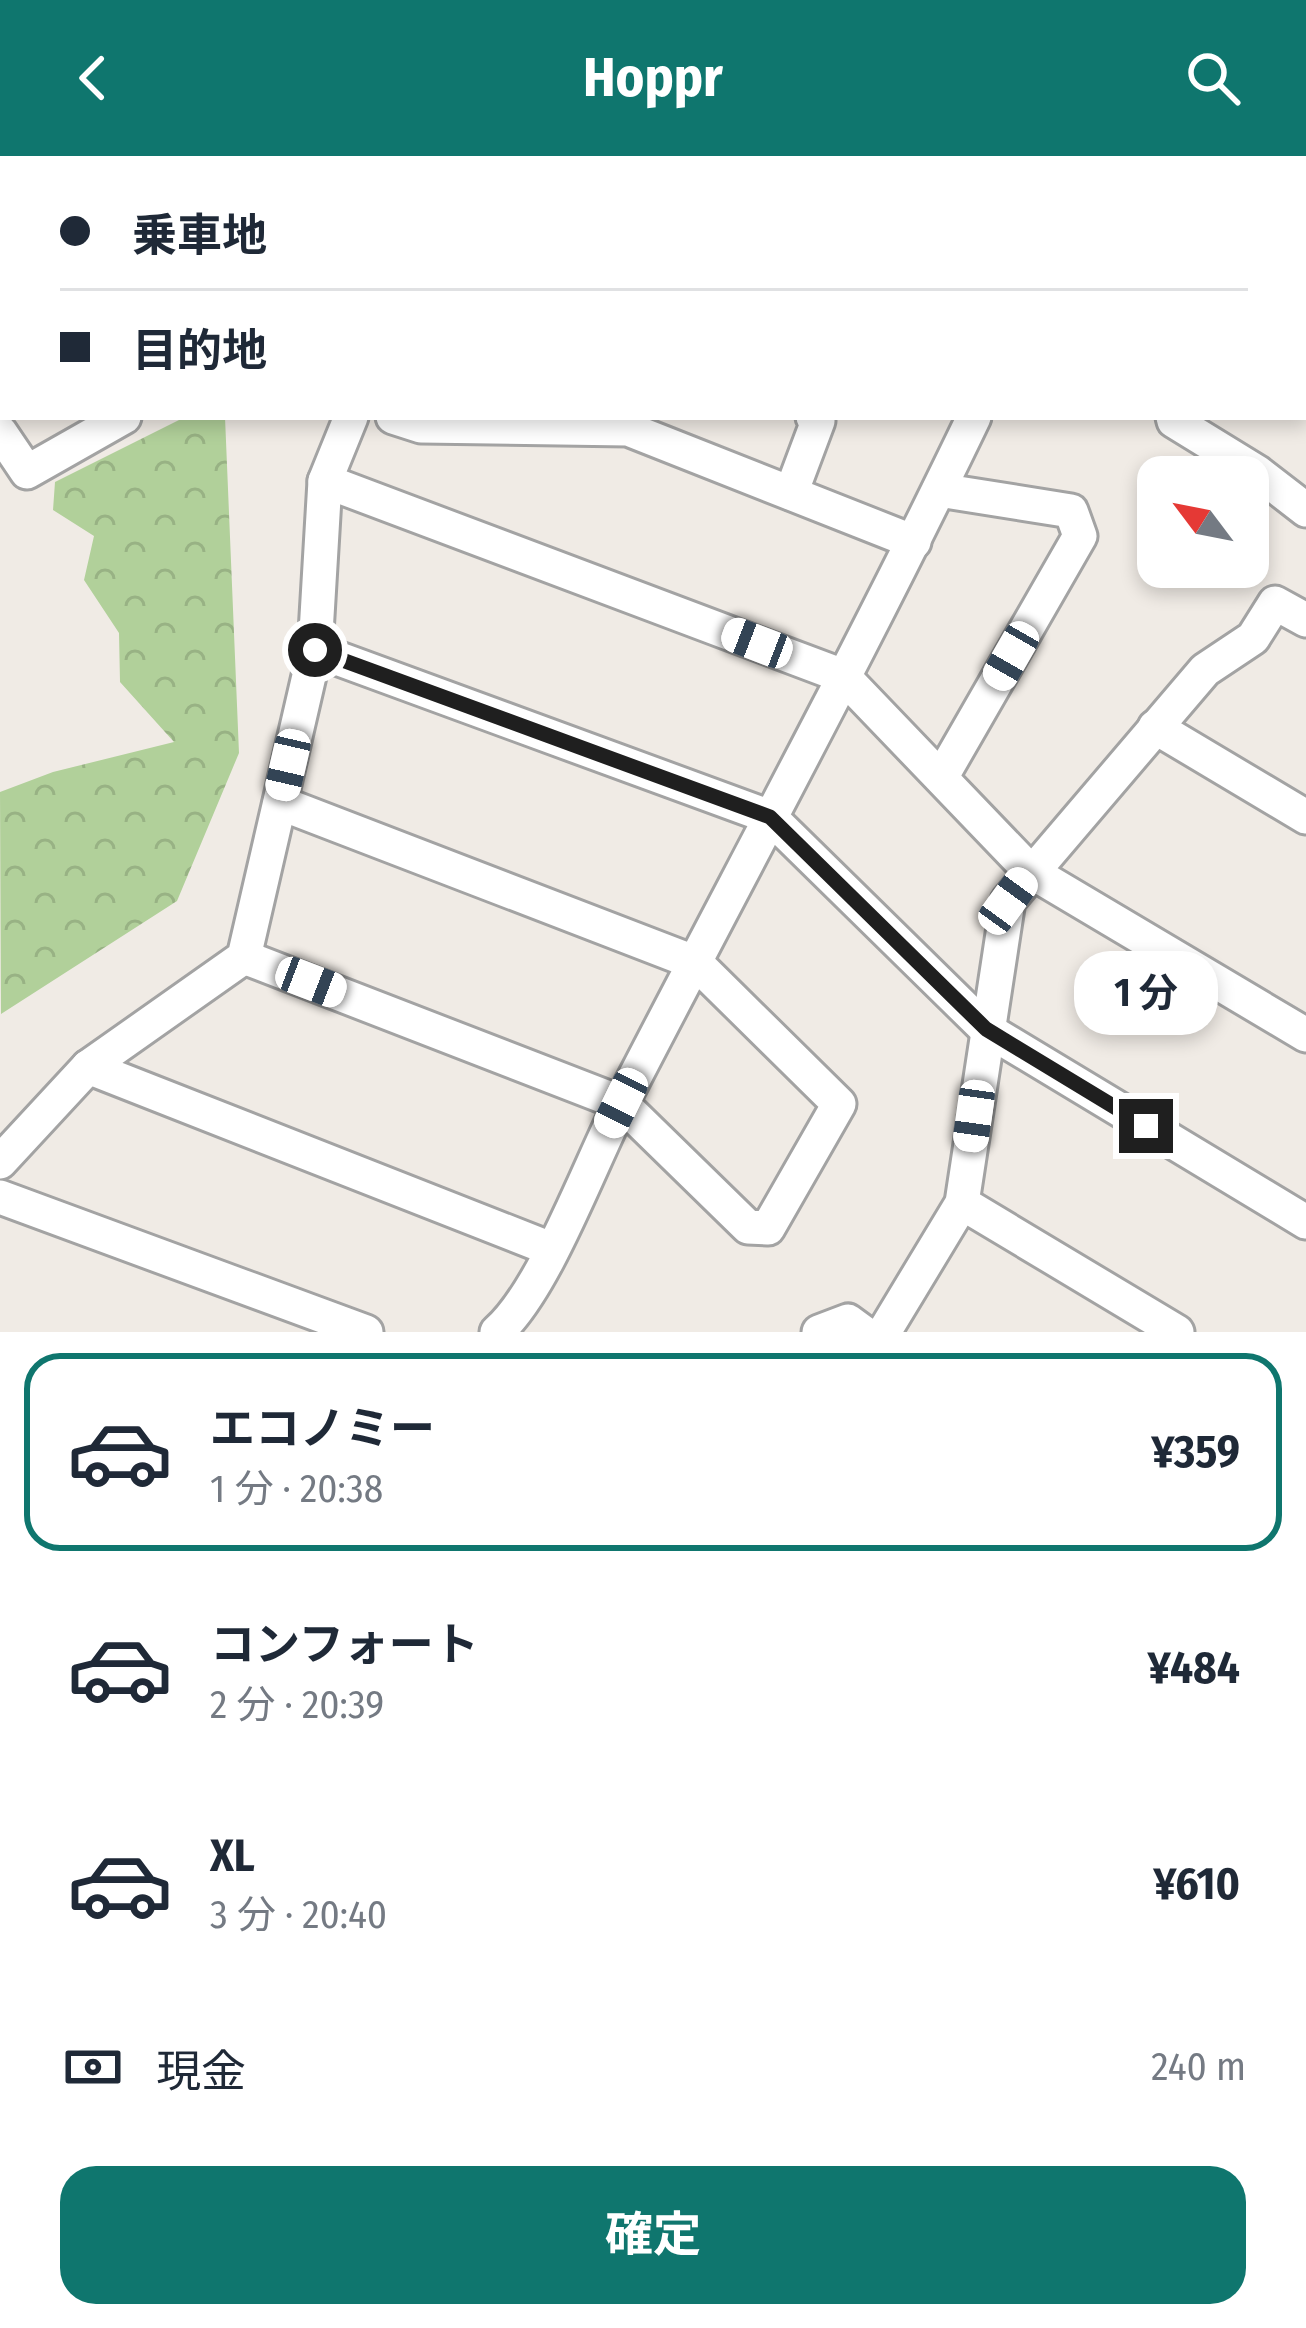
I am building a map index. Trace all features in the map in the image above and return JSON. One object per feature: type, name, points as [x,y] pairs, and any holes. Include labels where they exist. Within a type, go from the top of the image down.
[{"type":"street","points":[[0,431],[27,472],[119,420]]},
{"type":"street","points":[[0,1162],[88,1067],[244,957],[315,650],[326,481],[350,420]]},
{"type":"street","points":[[402,420],[421,426],[630,423],[914,542]]},
{"type":"street","points":[[790,493],[817,420]]},
{"type":"street","points":[[497,1332],[512,1318],[551,1249],[621,1103],[914,542],[973,420]]},
{"type":"street","points":[[1174,420],[1257,472],[1306,510]]},
{"type":"street","points":[[326,481],[843,676],[1030,871],[1306,1035]]},
{"type":"street","points":[[939,490],[1071,511],[1080,536],[942,776]]},
{"type":"street","points":[[884,1332],[962,1203],[1008,901],[1205,670],[1253,638],[1275,603],[1306,620]]},
{"type":"street","points":[[315,650],[770,817],[986,1029],[1306,1222]]},
{"type":"street","points":[[1155,728],[1306,817]]},
{"type":"street","points":[[244,957],[621,1103],[748,1227],[768,1228],[839,1104],[696,963],[280,803]]},
{"type":"street","points":[[88,1067],[551,1249]]},
{"type":"street","points":[[0,1197],[367,1332]]},
{"type":"street","points":[[962,1203],[1177,1332]]},
{"type":"street","points":[[819,1332],[848,1321],[863,1332]]},
{"type":"green space","points":[[179,420],[225,420],[239,753],[177,901],[1,1014],[0,792],[53,772],[174,742],[120,682],[119,633],[84,580],[94,536],[53,510],[55,482]]},
{"type":"route","points":[[315,650],[770,817],[986,1029],[1146,1126]]}]
